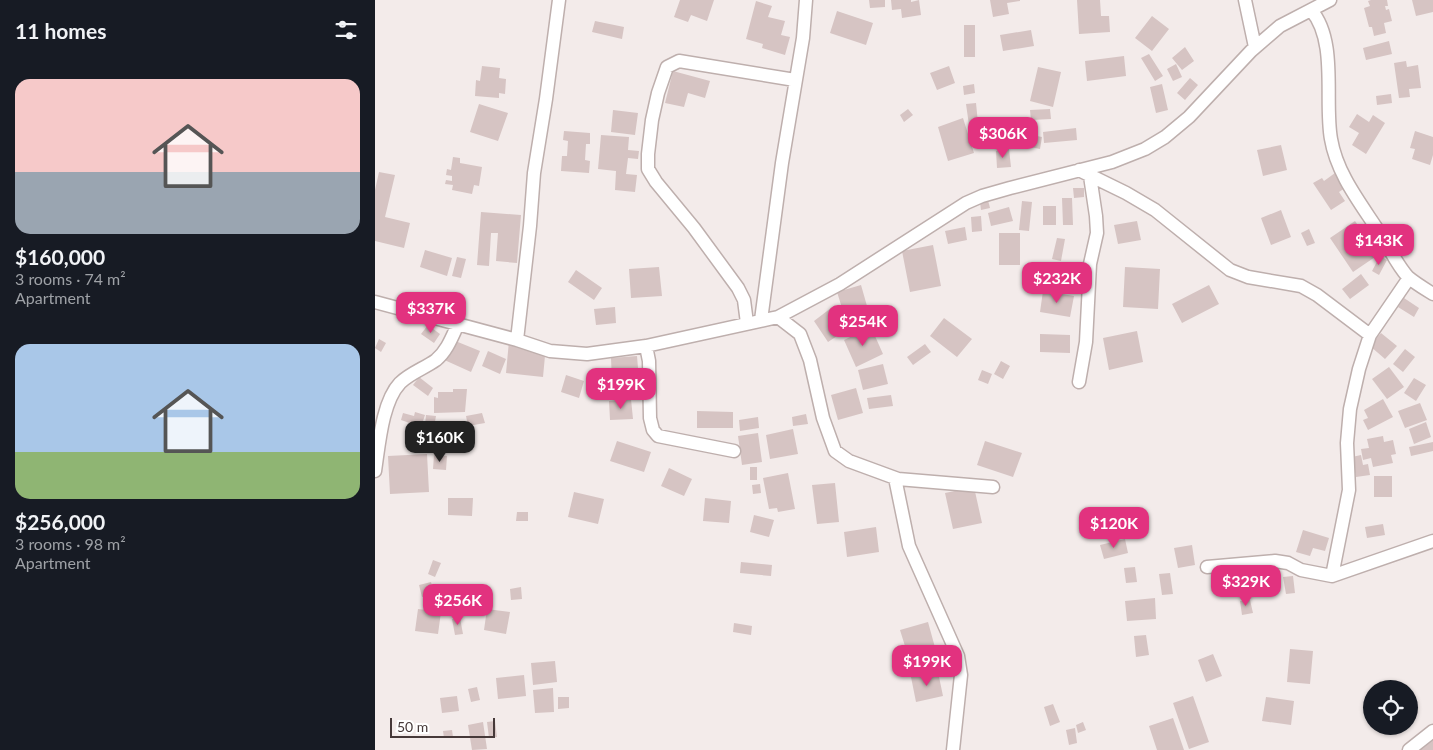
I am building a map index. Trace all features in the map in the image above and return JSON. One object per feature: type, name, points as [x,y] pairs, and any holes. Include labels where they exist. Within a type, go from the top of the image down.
[{"type":"street","points":[[517,340],[534,173],[559,0]]},
{"type":"street","points":[[761,320],[782,162],[803,38],[806,0]]},
{"type":"street","points":[[1245,0],[1255,47]]},
{"type":"street","points":[[375,302],[551,351],[587,354],[646,346],[778,317],[840,284],[967,203],[1000,191],[1084,173],[1145,149],[1165,137],[1189,117],[1255,47],[1280,26],[1330,0]]},
{"type":"street","points":[[1311,10],[1317,17],[1325,40],[1329,77],[1330,137],[1333,154],[1361,206],[1397,263],[1409,278],[1433,294]]},
{"type":"street","points":[[747,323],[743,300],[738,288],[648,169],[652,120],[667,68],[679,60],[795,80]]},
{"type":"street","points":[[1084,173],[1126,193],[1155,210],[1230,270],[1249,277],[1301,286],[1369,335]]},
{"type":"street","points":[[1079,382],[1087,342],[1090,264],[1097,233],[1096,216],[1084,173]]},
{"type":"street","points":[[1332,576],[1346,513],[1349,490],[1347,443],[1350,409],[1359,369],[1369,335],[1409,278]]},
{"type":"street","points":[[778,317],[800,334],[810,360],[823,418],[835,451],[849,461],[895,478],[993,487]]},
{"type":"street","points":[[375,471],[388,403],[394,391],[401,382],[437,359],[446,348],[458,324]]},
{"type":"street","points":[[646,346],[649,361],[650,418],[653,430],[658,436],[734,451]]},
{"type":"street","points":[[895,478],[909,546],[958,656],[961,675],[953,750]]},
{"type":"street","points":[[1207,567],[1275,561],[1301,570],[1332,576],[1433,541]]},
{"type":"street","points":[[1409,750],[1433,731]]},
{"type":"building","points":[[680,0],[714,0],[707,21],[691,15],[688,22],[674,17]]},
{"type":"building","points":[[869,0],[885,0],[885,7],[870,8]]},
{"type":"building","points":[[891,0],[911,0],[911,2],[919,0],[921,15],[902,18],[901,9],[892,10]]},
{"type":"building","points":[[990,0],[1020,1],[1007,3],[1009,14],[993,17]]},
{"type":"building","points":[[1077,0],[1100,0],[1101,16],[1109,16],[1110,32],[1079,34]]},
{"type":"building","points":[[1387,0],[1388,6],[1385,6],[1386,10],[1389,9],[1392,21],[1384,23],[1386,33],[1374,36],[1372,27],[1369,27],[1364,8],[1370,6],[1368,1]]},
{"type":"building","points":[[1412,0],[1433,0],[1433,12],[1416,16]]},
{"type":"building","points":[[756,1],[772,6],[768,17],[785,21],[781,35],[790,37],[785,55],[762,48],[763,44],[746,39]]},
{"type":"building","points":[[837,11],[873,23],[866,45],[830,33]]},
{"type":"building","points":[[1152,16],[1169,29],[1152,51],[1135,38]]},
{"type":"building","points":[[595,21],[624,27],[622,39],[592,32]]},
{"type":"building","points":[[964,25],[975,25],[975,57],[964,57]]},
{"type":"building","points":[[1031,30],[1034,46],[1003,51],[1000,35]]},
{"type":"building","points":[[1389,41],[1392,54],[1366,60],[1363,48]]},
{"type":"building","points":[[1185,47],[1194,61],[1182,70],[1172,58]]},
{"type":"building","points":[[1149,54],[1163,76],[1155,81],[1141,58]]},
{"type":"building","points":[[1124,56],[1126,76],[1087,81],[1085,61]]},
{"type":"building","points":[[1406,61],[1407,67],[1418,65],[1421,88],[1409,89],[1410,97],[1399,98],[1394,63]]},
{"type":"building","points":[[1176,64],[1182,77],[1173,81],[1167,69]]},
{"type":"building","points":[[482,66],[500,68],[499,78],[506,79],[505,94],[499,93],[499,98],[475,96],[476,80],[480,81]]},
{"type":"building","points":[[949,66],[955,83],[937,90],[930,73]]},
{"type":"building","points":[[1038,67],[1061,72],[1053,107],[1030,101]]},
{"type":"building","points":[[673,71],[710,81],[705,98],[688,93],[684,107],[665,103]]},
{"type":"building","points":[[1190,78],[1198,85],[1185,100],[1177,93]]},
{"type":"building","points":[[974,84],[975,93],[964,95],[963,86]]},
{"type":"building","points":[[1162,84],[1168,110],[1156,113],[1150,87]]},
{"type":"building","points":[[1391,94],[1392,103],[1377,105],[1376,96]]},
{"type":"building","points":[[976,103],[978,123],[969,125],[966,104]]},
{"type":"building","points":[[479,104],[508,113],[498,141],[470,132]]},
{"type":"building","points":[[908,109],[913,115],[904,122],[900,115]]},
{"type":"building","points":[[1050,109],[1051,119],[1031,120],[1030,110]]},
{"type":"building","points":[[613,110],[638,113],[635,135],[611,132]]},
{"type":"building","points":[[1357,114],[1369,122],[1373,115],[1385,123],[1366,154],[1352,145],[1359,133],[1349,127]]},
{"type":"building","points":[[963,118],[974,153],[948,161],[938,127]]},
{"type":"building","points":[[1076,128],[1077,140],[1044,143],[1043,132]]},
{"type":"building","points":[[564,131],[590,133],[590,144],[586,144],[585,160],[590,161],[589,173],[561,171],[562,156],[567,156],[568,141],[563,140]]},
{"type":"building","points":[[1011,131],[1042,137],[1040,149],[1009,143]]},
{"type":"building","points":[[1415,131],[1433,137],[1433,155],[1430,165],[1412,159],[1415,149],[1410,148]]},
{"type":"building","points":[[601,135],[629,137],[628,150],[639,151],[638,159],[628,158],[626,174],[637,175],[635,192],[615,190],[616,171],[598,169]]},
{"type":"building","points":[[1281,145],[1287,170],[1263,176],[1257,150]]},
{"type":"building","points":[[1009,149],[1011,167],[997,168],[996,151]]},
{"type":"building","points":[[453,157],[460,158],[460,163],[482,167],[479,186],[474,185],[472,194],[452,190],[453,185],[445,184],[446,180],[452,181],[452,176],[446,175],[447,169],[451,170]]},
{"type":"building","points":[[379,172],[395,175],[385,217],[410,223],[404,248],[375,241],[375,190]]},
{"type":"building","points":[[1335,173],[1345,188],[1339,192],[1345,201],[1331,210],[1313,183],[1322,178],[1324,181]]},
{"type":"building","points":[[1073,188],[1084,188],[1084,197],[1074,198]]},
{"type":"building","points":[[1062,198],[1072,198],[1073,225],[1063,225]]},
{"type":"building","points":[[988,200],[990,208],[981,210],[980,202]]},
{"type":"building","points":[[1022,201],[1032,202],[1029,231],[1019,230]]},
{"type":"building","points":[[1043,206],[1056,206],[1056,225],[1043,225]]},
{"type":"building","points":[[1009,207],[1013,221],[991,226],[988,213]]},
{"type":"building","points":[[1281,210],[1291,237],[1271,245],[1261,218]]},
{"type":"building","points":[[481,212],[521,215],[517,263],[496,261],[498,233],[491,233],[489,266],[477,265]]},
{"type":"building","points":[[981,216],[982,231],[972,232],[971,217]]},
{"type":"building","points":[[1137,221],[1141,240],[1118,244],[1114,225]]},
{"type":"building","points":[[1355,221],[1378,255],[1353,272],[1330,238]]},
{"type":"building","points":[[965,227],[967,240],[948,244],[945,231]]},
{"type":"building","points":[[1309,229],[1315,243],[1307,246],[1301,233]]},
{"type":"building","points":[[999,233],[1020,233],[1020,265],[999,265]]},
{"type":"building","points":[[1057,238],[1065,239],[1061,261],[1052,259]]},
{"type":"building","points":[[933,245],[941,286],[910,292],[902,251]]},
{"type":"building","points":[[425,250],[452,258],[447,276],[420,267]]},
{"type":"building","points":[[1380,256],[1387,260],[1379,275],[1372,271]]},
{"type":"building","points":[[457,257],[466,259],[461,278],[452,276]]},
{"type":"building","points":[[659,267],[662,296],[631,298],[629,269]]},
{"type":"building","points":[[1125,267],[1160,269],[1158,309],[1123,307]]},
{"type":"building","points":[[576,270],[602,288],[594,300],[568,282]]},
{"type":"building","points":[[1361,274],[1369,285],[1350,299],[1342,289]]},
{"type":"building","points":[[861,285],[871,320],[848,327],[837,292]]},
{"type":"building","points":[[1209,285],[1219,304],[1182,323],[1172,304]]},
{"type":"building","points":[[1043,291],[1074,296],[1070,317],[1040,312]]},
{"type":"building","points":[[1404,298],[1419,308],[1414,317],[1398,307]]},
{"type":"building","points":[[615,307],[616,323],[596,325],[594,309]]},
{"type":"building","points":[[831,308],[846,330],[828,342],[814,321]]},
{"type":"building","points":[[944,318],[972,339],[957,357],[930,336]]},
{"type":"building","points":[[428,325],[440,334],[434,343],[421,334]]},
{"type":"building","points":[[871,327],[883,354],[856,367],[844,340]]},
{"type":"building","points":[[1137,331],[1143,362],[1109,370],[1103,338]]},
{"type":"building","points":[[1381,333],[1397,346],[1385,359],[1370,346]]},
{"type":"building","points":[[1040,334],[1070,335],[1070,353],[1040,352]]},
{"type":"building","points":[[448,338],[480,351],[471,372],[440,358]]},
{"type":"building","points":[[379,339],[386,343],[381,352],[375,348]]},
{"type":"building","points":[[509,341],[546,345],[543,377],[506,373]]},
{"type":"building","points":[[925,344],[931,352],[913,365],[907,357]]},
{"type":"building","points":[[1405,349],[1415,357],[1403,372],[1393,364]]},
{"type":"building","points":[[488,351],[506,359],[500,374],[482,366]]},
{"type":"building","points":[[637,356],[639,380],[612,382],[611,358]]},
{"type":"building","points":[[1001,361],[1010,366],[1003,379],[994,374]]},
{"type":"building","points":[[883,364],[888,384],[863,390],[858,370]]},
{"type":"building","points":[[1389,367],[1404,387],[1387,399],[1372,379]]},
{"type":"building","points":[[982,370],[992,374],[988,384],[978,380]]},
{"type":"building","points":[[566,375],[584,381],[579,398],[561,392]]},
{"type":"building","points":[[419,377],[433,388],[428,396],[413,385]]},
{"type":"building","points":[[1414,378],[1426,385],[1416,401],[1404,393]]},
{"type":"building","points":[[856,388],[863,413],[838,420],[831,395]]},
{"type":"building","points":[[453,389],[467,389],[465,412],[434,413],[434,397],[438,398],[438,392],[453,392]]},
{"type":"building","points":[[891,395],[893,406],[869,409],[867,398]]},
{"type":"building","points":[[631,399],[633,419],[610,420],[609,401]]},
{"type":"building","points":[[1383,399],[1393,417],[1368,430],[1363,420],[1368,418],[1364,410]]},
{"type":"building","points":[[1420,403],[1427,420],[1405,428],[1398,411]]},
{"type":"building","points":[[697,411],[733,412],[733,428],[697,428]]},
{"type":"building","points":[[415,412],[425,415],[421,427],[401,420],[403,413],[414,416]]},
{"type":"building","points":[[482,413],[485,423],[468,426],[466,416]]},
{"type":"building","points":[[806,414],[808,424],[793,426],[792,417]]},
{"type":"building","points":[[426,415],[436,416],[434,427],[425,425]]},
{"type":"building","points":[[758,417],[759,428],[740,431],[739,420]]},
{"type":"building","points":[[1426,422],[1431,437],[1414,444],[1409,429]]},
{"type":"building","points":[[441,426],[443,435],[435,438],[432,429]]},
{"type":"building","points":[[793,429],[798,454],[770,459],[766,435]]},
{"type":"building","points":[[758,433],[762,462],[742,465],[738,436]]},
{"type":"building","points":[[1383,436],[1384,442],[1393,440],[1396,454],[1391,455],[1393,463],[1373,467],[1371,458],[1363,460],[1361,449],[1369,448],[1367,439]]},
{"type":"building","points":[[435,441],[442,441],[442,452],[436,452]]},
{"type":"building","points":[[617,441],[651,452],[644,472],[610,461]]},
{"type":"building","points":[[985,441],[1022,453],[1013,477],[977,465]]},
{"type":"building","points":[[1433,442],[1433,451],[1411,456],[1409,447]]},
{"type":"building","points":[[427,454],[429,492],[390,494],[388,456]]},
{"type":"building","points":[[434,455],[447,456],[446,470],[433,469]]},
{"type":"building","points":[[1361,455],[1363,465],[1368,464],[1370,475],[1356,477],[1352,457]]},
{"type":"building","points":[[750,467],[757,467],[757,480],[750,480]]},
{"type":"building","points":[[669,468],[692,479],[684,496],[661,486]]},
{"type":"building","points":[[788,473],[795,509],[778,512],[777,508],[769,509],[763,478]]},
{"type":"building","points":[[1374,476],[1392,476],[1392,497],[1374,497]]},
{"type":"building","points":[[835,483],[839,522],[817,524],[812,485]]},
{"type":"building","points":[[760,484],[761,493],[753,494],[752,485]]},
{"type":"building","points":[[974,487],[982,523],[953,529],[945,493]]},
{"type":"building","points":[[574,492],[604,499],[598,524],[568,517]]},
{"type":"building","points":[[448,498],[473,498],[472,516],[448,515]]},
{"type":"building","points":[[705,498],[731,501],[729,523],[703,521]]},
{"type":"building","points":[[517,512],[528,512],[528,521],[516,521]]},
{"type":"building","points":[[754,515],[774,520],[769,537],[750,532]]},
{"type":"building","points":[[1383,524],[1385,535],[1367,538],[1365,527]]},
{"type":"building","points":[[876,527],[879,552],[847,557],[844,532]]},
{"type":"building","points":[[1303,530],[1329,538],[1325,551],[1313,548],[1310,556],[1296,552]]},
{"type":"building","points":[[1125,539],[1128,553],[1104,559],[1100,545]]},
{"type":"building","points":[[1192,545],[1195,565],[1178,568],[1174,548]]},
{"type":"building","points":[[433,560],[441,563],[435,577],[428,574]]},
{"type":"building","points":[[741,562],[772,565],[771,576],[740,573]]},
{"type":"building","points":[[1135,567],[1137,582],[1126,583],[1124,568]]},
{"type":"building","points":[[1170,573],[1173,594],[1162,595],[1159,574]]},
{"type":"building","points":[[1293,576],[1295,593],[1286,594],[1283,577]]},
{"type":"building","points":[[431,582],[434,593],[422,597],[419,585]]},
{"type":"building","points":[[521,587],[522,599],[511,600],[510,589]]},
{"type":"building","points":[[1155,598],[1156,619],[1127,621],[1125,601]]},
{"type":"building","points":[[1250,600],[1253,613],[1242,615],[1240,601]]},
{"type":"building","points":[[418,609],[441,612],[438,634],[415,631]]},
{"type":"building","points":[[487,609],[510,612],[506,634],[484,630]]},
{"type":"building","points":[[460,618],[463,634],[455,635],[452,619]]},
{"type":"building","points":[[928,622],[936,651],[909,659],[900,630]]},
{"type":"building","points":[[734,623],[752,626],[751,635],[733,632]]},
{"type":"building","points":[[1146,635],[1149,655],[1136,657],[1134,636]]},
{"type":"building","points":[[1290,649],[1313,651],[1310,684],[1287,682]]},
{"type":"building","points":[[1213,654],[1222,676],[1206,682],[1198,660]]},
{"type":"building","points":[[555,661],[557,682],[533,685],[531,663]]},
{"type":"building","points":[[938,672],[943,696],[916,702],[911,677]]},
{"type":"building","points":[[524,675],[526,696],[498,699],[496,678]]},
{"type":"building","points":[[477,687],[480,700],[471,702],[468,689]]},
{"type":"building","points":[[553,688],[554,712],[535,713],[533,690]]},
{"type":"building","points":[[457,696],[459,711],[442,713],[440,698]]},
{"type":"building","points":[[1193,696],[1209,742],[1189,749],[1173,703]]},
{"type":"building","points":[[558,697],[569,697],[569,708],[558,709]]},
{"type":"building","points":[[1266,697],[1294,701],[1291,725],[1262,721]]},
{"type":"building","points":[[1053,704],[1060,722],[1050,726],[1044,707]]},
{"type":"building","points":[[1173,718],[1184,750],[1157,750],[1149,726]]},
{"type":"building","points":[[495,721],[497,737],[489,738],[487,722]]},
{"type":"building","points":[[483,722],[487,749],[472,750],[468,725]]},
{"type":"building","points":[[1083,722],[1086,730],[1078,733],[1076,725]]},
{"type":"building","points":[[1075,728],[1077,743],[1069,745],[1066,730]]},
{"type":"building","points":[[452,730],[453,737],[444,738],[443,731]]},
{"type":"building","points":[[1433,737],[1433,750],[1420,750],[1418,747]]}]
